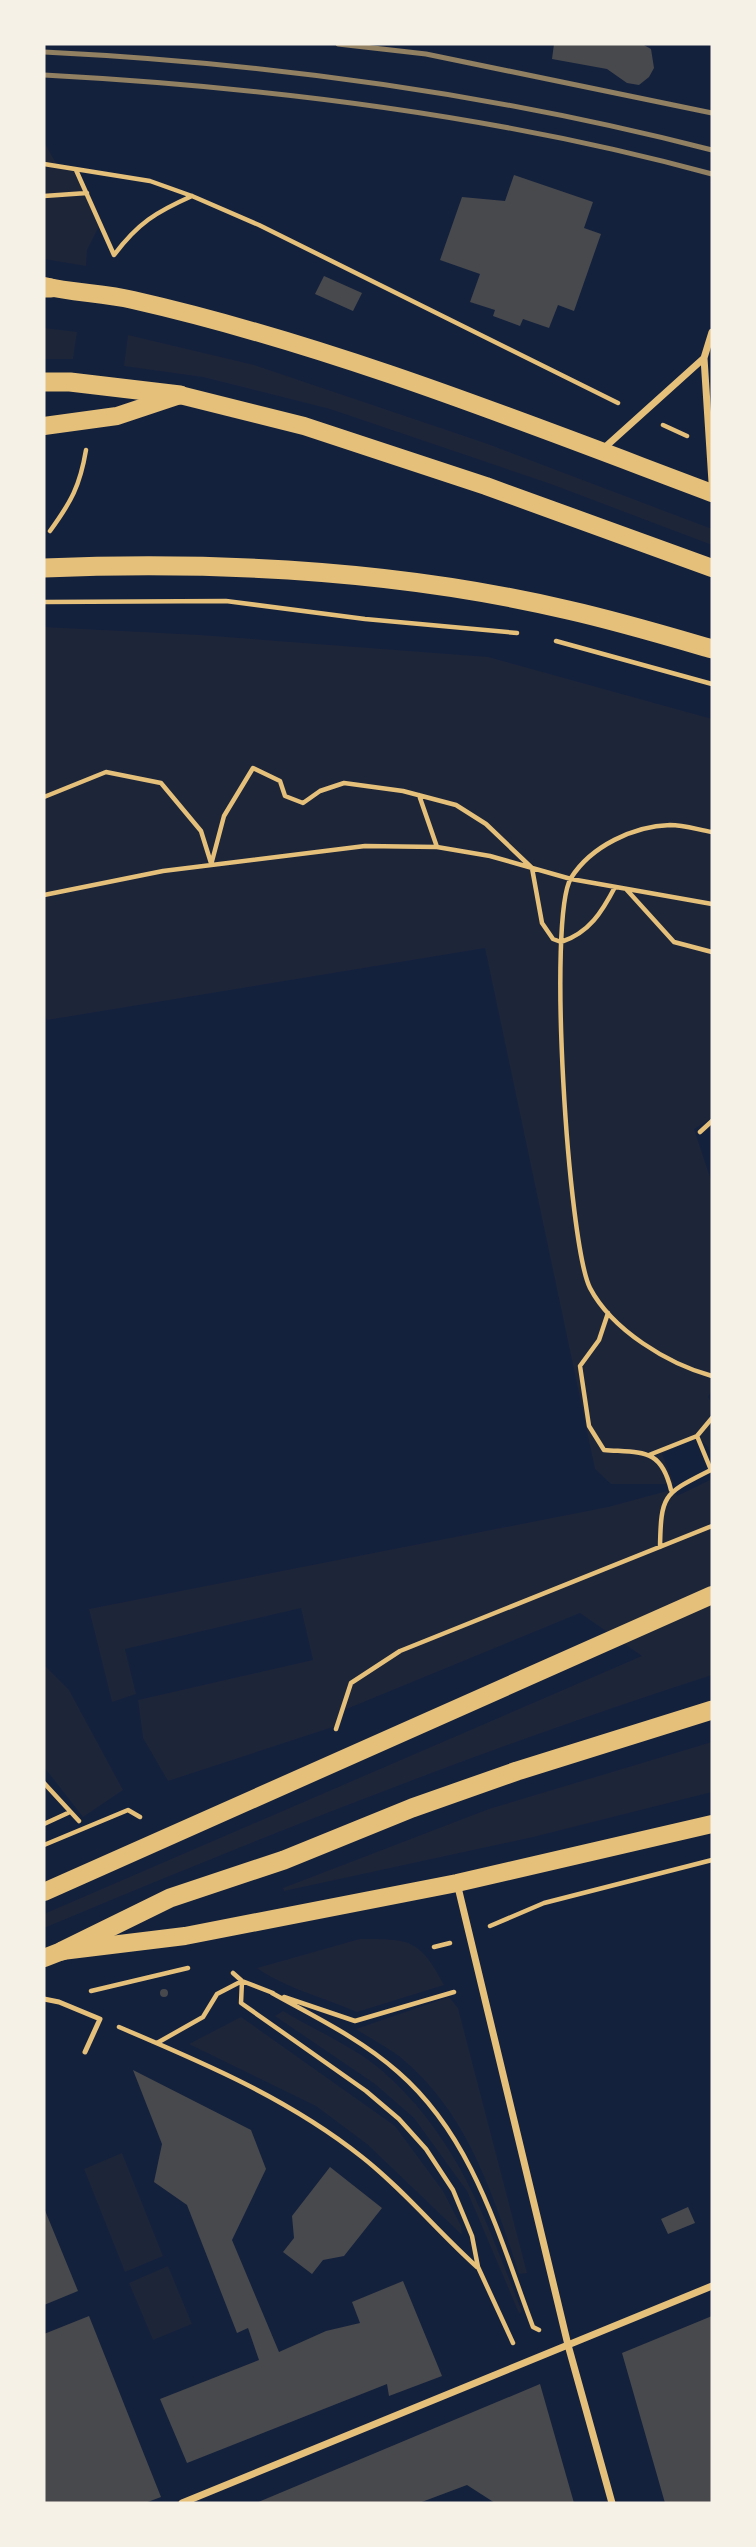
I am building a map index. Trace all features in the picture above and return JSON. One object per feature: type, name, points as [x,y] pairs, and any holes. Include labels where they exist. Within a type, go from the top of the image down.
[{"type":"highway","points":[[44,382],[70,382],[180,395]]},
{"type":"highway","points":[[44,568],[127,565],[318,572],[443,587],[566,609],[712,649]]},
{"type":"highway","points":[[53,1954],[170,1899],[284,1860],[412,1808],[517,1771],[712,1710]]},
{"type":"main road","points":[[46,287],[133,300],[312,349],[712,493]]},
{"type":"main road","points":[[44,426],[117,416],[180,395],[304,426],[486,486],[712,568]]},
{"type":"main road","points":[[44,1892],[712,1595]]},
{"type":"main road","points":[[53,1954],[185,1936],[457,1883],[712,1824]]},
{"type":"street","points":[[712,332],[704,358],[712,482]]},
{"type":"street","points":[[601,451],[638,414],[704,358]]},
{"type":"street","points":[[457,1883],[568,2345],[612,2503]]},
{"type":"street","points":[[182,2503],[712,2286]]},
{"type":"lane","points":[[44,1999],[59,2002],[100,2019],[85,2052]]},
{"type":"path","points":[[44,164],[150,181],[192,195],[271,230],[638,414],[708,446]]},
{"type":"path","points":[[75,169],[114,255],[131,232],[155,212],[192,195]]},
{"type":"path","points":[[44,197],[87,193]]},
{"type":"path","points":[[50,531],[72,500],[80,481],[86,450]]},
{"type":"path","points":[[44,602],[226,601],[365,619],[528,634]]},
{"type":"path","points":[[555,641],[712,684]]},
{"type":"path","points":[[211,865],[225,816],[253,768],[280,781],[285,796],[303,803],[320,791],[344,783],[419,794],[456,805],[486,824],[532,868],[542,923],[553,939],[561,943]]},
{"type":"path","points":[[44,797],[106,772],[161,783],[201,831],[211,865]]},
{"type":"path","points":[[419,794],[437,847]]},
{"type":"path","points":[[712,832],[670,825],[615,838],[571,879],[563,909],[559,977],[574,1218],[583,1269],[591,1289],[608,1313],[654,1349],[693,1371],[712,1376]]},
{"type":"path","points":[[44,895],[153,872],[365,846],[437,847],[491,856],[571,879],[712,904]]},
{"type":"path","points":[[561,943],[577,935],[600,916],[615,887]]},
{"type":"path","points":[[625,888],[674,942],[712,952]]},
{"type":"path","points":[[700,1132],[712,1121]]},
{"type":"path","points":[[608,1313],[599,1340],[580,1366],[589,1426],[604,1450],[649,1455],[697,1436],[712,1418]]},
{"type":"path","points":[[660,1547],[661,1509],[671,1490],[711,1470],[697,1436]]},
{"type":"path","points":[[649,1455],[666,1468],[671,1490]]},
{"type":"path","points":[[332,1737],[344,1710],[351,1683],[400,1651],[712,1526]]},
{"type":"path","points":[[44,1783],[79,1821]]},
{"type":"path","points":[[44,1845],[128,1810],[144,1819]]},
{"type":"path","points":[[44,1824],[71,1812]]},
{"type":"path","points":[[470,1935],[544,1903],[712,1860]]},
{"type":"path","points":[[434,1947],[458,1941],[451,1934]]},
{"type":"path","points":[[59,2002],[97,1988],[197,1965]]},
{"type":"path","points":[[233,1973],[242,1981],[272,1993],[355,2021],[454,1992]]},
{"type":"path","points":[[157,2043],[203,2017],[217,1994],[242,1981]]},
{"type":"path","points":[[242,1981],[242,2003],[366,2091],[399,2119],[426,2150],[453,2190],[472,2236],[478,2267],[521,2363]]},
{"type":"path","points":[[272,1993],[361,2043],[397,2071],[439,2114],[476,2176],[533,2327],[568,2345]]},
{"type":"path","points":[[100,2019],[267,2094],[309,2119],[362,2157],[417,2204],[478,2267]]},
{"type":"shaded area","points":[[44,142],[57,165],[75,169],[100,224],[87,250],[86,266],[44,259]]},
{"type":"shaded area","points":[[44,328],[77,332],[73,359],[44,359]]},
{"type":"shaded area","points":[[128,335],[254,365],[485,443],[712,529],[712,545],[551,484],[330,409],[203,377],[124,366]]},
{"type":"shaded area","points":[[44,627],[200,635],[488,657],[712,719],[712,1118],[694,1129],[712,1183],[712,1390],[708,1397],[712,1403],[712,1458],[708,1447],[697,1436],[662,1454],[674,1484],[611,1484],[595,1469],[485,948],[47,1020],[44,1014]]},
{"type":"shaded area","points":[[712,1479],[712,1675],[543,1732],[375,1794],[44,1928],[44,1914],[642,1656],[580,1613],[344,1710],[339,1725],[168,1781],[143,1738],[138,1700],[313,1660],[301,1608],[125,1649],[136,1694],[112,1702],[89,1609],[608,1507],[671,1490],[677,1496]]},
{"type":"shaded area","points":[[44,1665],[69,1690],[123,1790],[83,1817],[44,1767]]},
{"type":"shaded area","points":[[712,1742],[712,1792],[533,1837],[284,1891],[283,1888],[489,1809]]},
{"type":"shaded area","points":[[360,1939],[402,1941],[412,1945],[428,1958],[444,1985],[357,2012],[293,1987],[257,1968]]},
{"type":"shaded area","points":[[449,1997],[458,2008],[527,2273],[519,2274],[500,2216],[477,2160],[447,2108],[406,2062],[356,2029]]},
{"type":"shaded area","points":[[283,2011],[370,2061],[407,2095],[430,2122],[467,2181],[522,2312],[519,2313],[467,2191],[414,2118],[375,2084],[275,2016]]},
{"type":"shaded area","points":[[241,2017],[395,2126],[443,2191],[461,2226],[462,2235],[367,2144],[316,2106],[189,2044]]},
{"type":"shaded area","points":[[122,2153],[163,2256],[125,2272],[84,2169]]},
{"type":"shaded area","points":[[168,2266],[192,2324],[153,2340],[129,2283]]},
{"type":"building","points":[[554,44],[642,44],[651,49],[654,68],[649,77],[639,85],[627,83],[607,69],[552,59]]},
{"type":"building","points":[[514,175],[593,202],[584,228],[601,234],[574,311],[558,305],[549,328],[523,319],[520,326],[493,316],[495,310],[470,302],[480,274],[440,260],[462,197],[505,201]]},
{"type":"building","points":[[324,276],[362,293],[353,311],[315,294]]},
{"type":"building","points":[[164,1989],[168,1993],[164,1997],[160,1993]]},
{"type":"building","points":[[133,2070],[251,2130],[266,2169],[232,2240],[279,2352],[326,2331],[360,2323],[352,2302],[403,2281],[442,2376],[389,2396],[387,2384],[187,2463],[160,2399],[259,2360],[248,2328],[237,2333],[187,2205],[154,2182],[162,2144]]},
{"type":"building","points":[[330,2167],[382,2208],[344,2256],[323,2260],[312,2274],[283,2252],[294,2238],[292,2216]]},
{"type":"building","points":[[688,2207],[695,2223],[668,2234],[661,2219]]},
{"type":"building","points":[[44,2208],[78,2291],[44,2305]]},
{"type":"building","points":[[89,2316],[161,2497],[145,2503],[44,2503],[44,2334]]},
{"type":"building","points":[[712,2316],[712,2503],[665,2503],[622,2353]]},
{"type":"building","points":[[540,2384],[574,2503],[495,2503],[467,2485],[419,2503],[256,2503]]},
{"type":"railway","points":[[338,44],[426,54],[712,113]]},
{"type":"railway","points":[[44,52],[212,64],[380,84],[547,113],[712,150]]},
{"type":"railway","points":[[44,75],[212,87],[381,107],[548,135],[712,174]]}]
